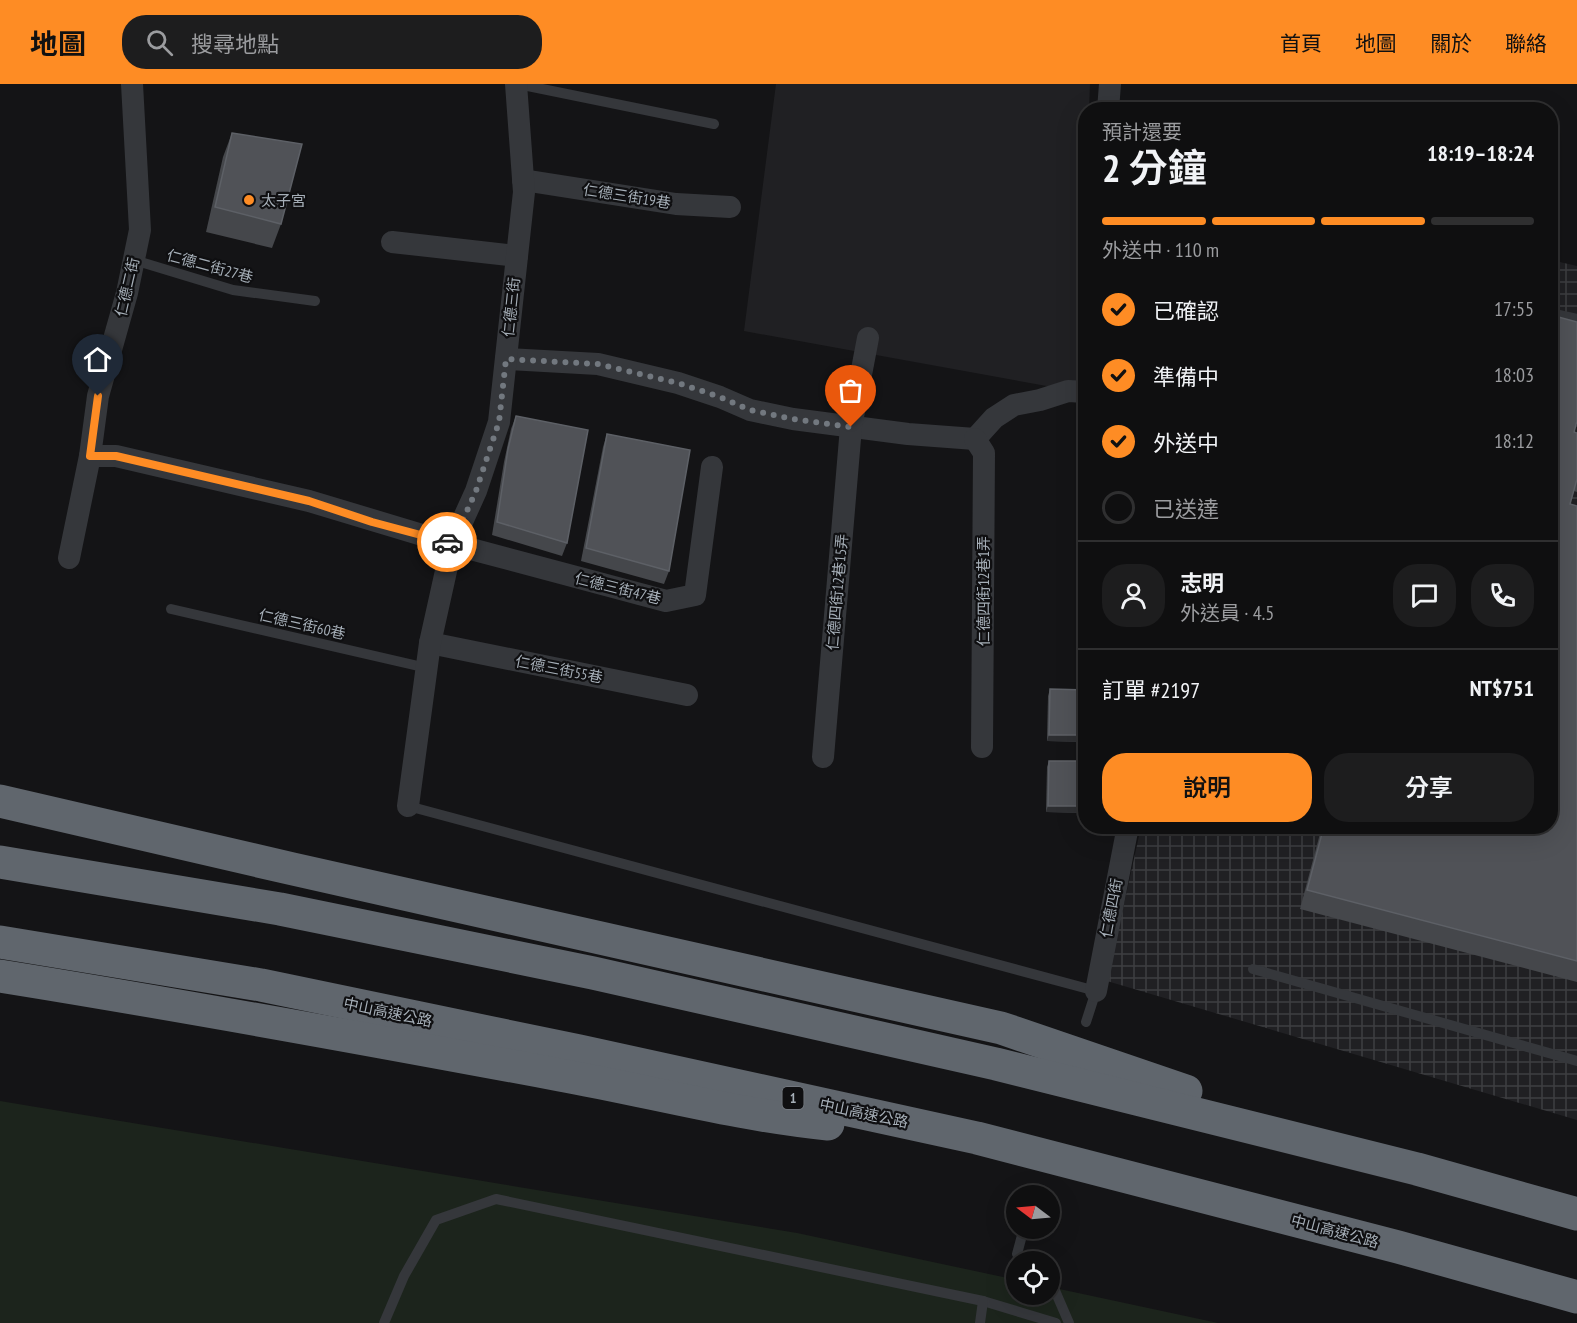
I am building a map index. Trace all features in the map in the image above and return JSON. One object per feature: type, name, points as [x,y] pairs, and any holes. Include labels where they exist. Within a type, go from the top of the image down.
[{"type":"highway","points":[[0,801],[1001,1028],[1418,1169]]},
{"type":"highway","points":[[0,862],[280,909],[593,973],[996,1064],[1418,1169],[1577,1214]]},
{"type":"highway","name":"中山高速公路","points":[[0,942],[273,987],[977,1138],[1398,1247],[1577,1297]]},
{"type":"highway","points":[[0,976],[196,1008],[578,1078],[782,1119],[977,1138]]},
{"type":"street","name":"仁德二街","points":[[69,558],[90,456],[98,396],[127,293],[140,230],[132,84]]},
{"type":"street","name":"仁德三街","points":[[408,806],[430,643],[452,544],[476,491],[499,422],[523,180],[517,84]]},
{"type":"street","points":[[1109,102],[1110,84]]},
{"type":"street","name":"仁德三街19巷","points":[[523,180],[676,204],[730,207]]},
{"type":"street","points":[[392,242],[517,256]]},
{"type":"street","name":"仁德四街12巷15弄","points":[[824,757],[851,427],[868,338]]},
{"type":"street","points":[[506,359],[598,364],[678,383],[750,410],[793,419],[908,434],[975,439],[994,418],[1014,405],[1068,391],[1078,392]]},
{"type":"street","name":"仁德四街12巷1弄","points":[[975,439],[984,453],[982,747]]},
{"type":"street","points":[[90,456],[116,456],[309,501],[452,544]]},
{"type":"street","name":"仁德三街47巷","points":[[452,544],[666,601],[695,595],[712,467]]},
{"type":"street","name":"仁德三街55巷","points":[[430,643],[687,695]]},
{"type":"street","name":"仁德四街","points":[[1096,991],[1126,834]]},
{"type":"lane","points":[[517,84],[714,124]]},
{"type":"lane","name":"仁德二街27巷","points":[[134,260],[233,290],[315,301]]},
{"type":"lane","points":[[1558,315],[1577,319]]},
{"type":"lane","name":"仁德三街60巷","points":[[171,609],[426,668]]},
{"type":"lane","points":[[408,806],[1096,991],[1086,1022]]},
{"type":"lane","points":[[1253,969],[1577,1061]]},
{"type":"lane","points":[[384,1323],[404,1276],[436,1220],[496,1199],[983,1301],[1056,1323]]},
{"type":"lane","points":[[980,1323],[983,1301]]},
{"type":"lane","points":[[1060,1302],[1069,1323]]},
{"type":"shaded area","points":[[776,84],[1090,84],[1089,102],[1078,102],[1078,392],[744,331]]},
{"type":"shaded area","points":[[1558,262],[1577,266],[1577,1120],[1107,981],[1139,834],[1558,834]]},
{"type":"shaded area","points":[[0,1101],[797,1233],[1006,1278],[1006,1305],[1060,1305],[1060,1289],[1218,1323],[0,1323]]},
{"type":"building","name":"太子宮","points":[[232,133],[302,144],[281,224],[215,207]]},
{"type":"building","points":[[1558,317],[1577,322],[1577,421],[1574,432],[1577,433],[1577,479],[1570,504],[1577,506],[1577,961],[1307,890],[1322,834],[1558,834]]},
{"type":"building","points":[[516,416],[588,430],[567,543],[497,522],[508,449]]},
{"type":"building","points":[[607,434],[690,450],[669,571],[586,548]]},
{"type":"building","points":[[1050,689],[1078,690],[1078,735],[1049,735]]},
{"type":"building","points":[[1049,761],[1078,761],[1078,806],[1048,806]]},
{"type":"way so far","points":[[447,542],[452,544],[476,491],[499,422],[506,359],[598,364],[678,383],[750,410],[851,427]]},
{"type":"place","name":"太子宮","points":[[249,200]]},
{"type":"route","points":[[98,396],[90,456],[116,456],[309,501],[372,522],[447,542]]}]
